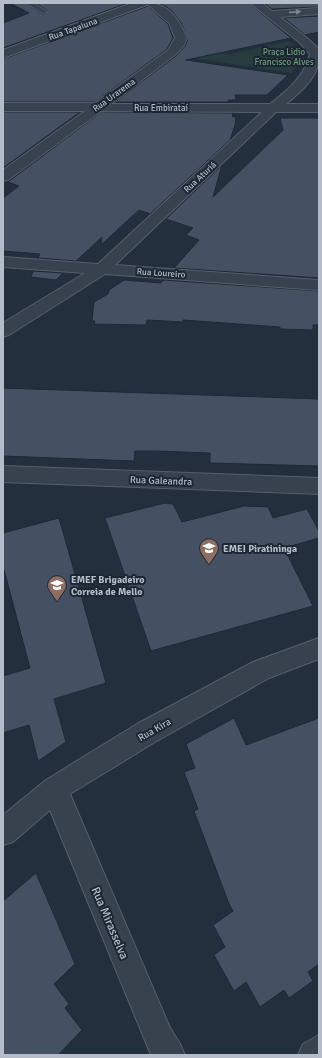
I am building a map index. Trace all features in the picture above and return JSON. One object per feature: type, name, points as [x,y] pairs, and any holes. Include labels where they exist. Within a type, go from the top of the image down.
[{"type":"street","name":"Rua Tapaiuna","points":[[3,54],[143,3]]},
{"type":"street","name":"Rua Urarema","points":[[3,177],[151,68],[178,45],[181,38],[174,21],[151,3]]},
{"type":"street","name":"Rua Aturiá","points":[[3,331],[102,269],[273,108],[293,93],[308,77],[318,53],[255,3]]},
{"type":"street","points":[[270,14],[319,11]]},
{"type":"street","name":"Rua Embirataí","points":[[3,107],[319,108]]},
{"type":"street","name":"Rua Loureiro","points":[[3,262],[319,285]]},
{"type":"street","name":"Rua Galeandra","points":[[3,474],[319,486]]},
{"type":"street","name":"Rua Kira","points":[[3,832],[55,789],[146,733],[261,670],[319,648]]},
{"type":"street","name":"Rua Mirasselva","points":[[55,789],[159,1039],[169,1055]]},
{"type":"street","points":[[314,1055],[319,1051]]},
{"type":"lane","points":[[29,3],[45,12]]},
{"type":"green space","name":"Praça Lidio Francisco Alves","points":[[289,41],[295,48],[298,56],[297,65],[292,73],[179,56],[183,52],[231,54]]},
{"type":"building","points":[[10,3],[25,3],[43,14],[49,12],[36,3],[128,3],[3,48],[3,23],[29,13]]},
{"type":"building","points":[[157,3],[249,3],[291,38],[186,60],[288,75],[267,95],[235,95],[236,100],[228,100],[229,102],[115,102],[177,55],[185,46],[188,39],[181,23],[173,12],[167,7]]},
{"type":"building","points":[[264,3],[319,3],[319,7],[272,9]]},
{"type":"building","points":[[148,6],[168,24],[173,38],[167,49],[95,102],[3,102],[3,59]]},
{"type":"building","points":[[319,16],[319,32],[305,35],[284,18]]},
{"type":"building","points":[[3,112],[80,112],[3,168]]},
{"type":"building","points":[[101,112],[232,113],[233,117],[236,117],[230,140],[150,214],[139,210],[101,245],[102,237],[76,261],[38,258],[40,254],[3,251],[3,198],[19,186],[8,182]]},
{"type":"building","points":[[280,118],[319,118],[319,278],[174,268],[199,240],[186,235],[193,228],[166,219],[222,165],[213,197],[283,130]]},
{"type":"building","points":[[33,271],[63,273],[56,280],[31,277]]},
{"type":"building","points":[[124,280],[161,283],[164,280],[319,291],[319,325],[313,325],[313,330],[280,329],[280,327],[183,320],[183,322],[147,320],[146,325],[94,324],[95,321],[92,321],[94,302],[108,294],[109,290]]},
{"type":"building","points":[[3,388],[319,399],[319,466],[210,463],[210,453],[156,451],[135,451],[134,461],[3,456]]},
{"type":"building","points":[[165,503],[173,504],[182,522],[244,506],[268,507],[273,518],[307,509],[319,531],[319,538],[284,548],[313,606],[151,651],[105,518]]},
{"type":"building","points":[[59,518],[106,683],[54,699],[66,742],[38,761],[29,725],[3,733],[3,676],[30,668],[3,566],[3,533]]},
{"type":"building","points":[[234,718],[246,745],[319,718],[319,964],[308,972],[313,981],[289,998],[284,990],[260,1007],[246,982],[234,991],[214,955],[225,947],[213,925],[233,911],[194,811],[198,809],[184,772],[195,768],[186,744]]},
{"type":"building","points":[[36,873],[75,964],[54,984],[69,1004],[65,1008],[82,1030],[58,1055],[3,1055],[3,901]]},
{"type":"place","name":"EMEI Piratininga","points":[[209,565]]},
{"type":"place","name":"EMEF Brigadeiro Correia de Mello","points":[[57,602]]}]
